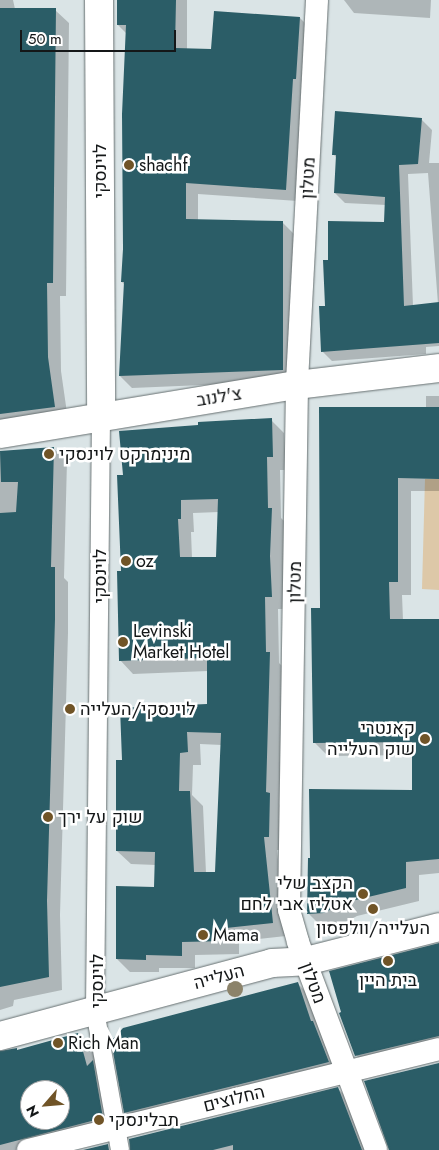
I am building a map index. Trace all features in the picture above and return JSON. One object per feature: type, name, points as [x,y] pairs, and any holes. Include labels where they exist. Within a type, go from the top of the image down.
[{"type":"street","name":"לוינסקי","points":[[99,0],[101,417],[96,1011],[120,1150]]},
{"type":"street","name":"מטלון","points":[[317,0],[297,385],[289,910],[291,924],[345,1072],[376,1150]]},
{"type":"street","name":"צ'לנוב","points":[[0,434],[297,385],[439,368]]},
{"type":"street","name":"העלייה","points":[[0,1036],[272,963],[306,961],[439,927]]},
{"type":"street","name":"החלוצים","points":[[28,1150],[439,1049]]},
{"type":"shaded area","points":[[425,479],[439,479],[439,590],[422,589]]},
{"type":"building","points":[[117,0],[176,0],[175,48],[211,49],[214,11],[300,17],[296,79],[293,79],[286,190],[186,183],[186,219],[283,221],[283,370],[119,376],[124,282],[121,282],[123,249],[122,114],[126,25],[117,25]]},
{"type":"building","points":[[0,8],[56,8],[53,283],[47,283],[48,357],[55,407],[0,414]]},
{"type":"building","points":[[335,111],[422,118],[418,164],[399,165],[404,306],[439,302],[439,343],[321,352],[319,306],[325,306],[323,260],[328,260],[328,221],[384,222],[385,197],[334,193],[336,155],[332,155]]},
{"type":"building","points":[[319,407],[439,407],[439,479],[398,478],[398,582],[389,582],[390,619],[439,619],[439,859],[406,862],[406,888],[343,903],[324,913],[307,914],[308,858],[310,858],[309,789],[412,790],[412,742],[313,743],[311,608],[320,608]]},
{"type":"building","points":[[272,418],[273,457],[267,457],[268,508],[272,508],[270,556],[272,597],[265,597],[266,652],[270,652],[266,792],[270,793],[269,837],[264,837],[273,923],[226,928],[226,941],[182,942],[182,956],[146,955],[146,960],[116,959],[116,886],[154,887],[155,852],[116,851],[116,760],[122,760],[120,708],[207,704],[207,658],[119,661],[117,571],[121,571],[117,475],[123,475],[119,431],[198,425],[198,422]],"holes":[[[218,499],[216,557],[180,557],[178,519],[181,519],[181,500]],[[187,732],[221,733],[215,872],[194,872],[190,791],[179,791],[180,753],[188,752]]]},
{"type":"building","points":[[54,447],[51,567],[55,567],[55,619],[47,901],[49,977],[0,987],[0,513],[16,512],[18,482],[1,482],[0,451]]},
{"type":"building","points":[[439,943],[439,1036],[355,1056],[339,1013],[341,1012],[329,971]]},
{"type":"building","points":[[298,982],[311,1021],[313,1021],[329,1062],[124,1113],[111,1041],[123,1028]]},
{"type":"building","points":[[78,1033],[87,1066],[93,1060],[103,1118],[70,1127],[70,1080],[20,1080],[20,1130],[57,1130],[0,1145],[0,1051],[17,1048],[17,1050]]},
{"type":"building","points":[[439,1063],[439,1150],[389,1150],[364,1081]]},
{"type":"building","points":[[338,1087],[362,1150],[233,1150],[233,1145],[213,1150],[130,1150],[129,1139]]},
{"type":"building","points":[[108,1144],[109,1150],[83,1150]]},
{"type":"place","name":"shachf","points":[[129,165]]},
{"type":"place","name":"מינימרקט לוינסקי","points":[[49,454]]},
{"type":"place","name":"oz","points":[[126,561]]},
{"type":"place","name":"Levinski Market Hotel","points":[[123,642]]},
{"type":"place","name":"לוינסקי/העלייה","points":[[70,709]]},
{"type":"place","name":"קאנטרי שוק העלייה","points":[[425,739]]},
{"type":"place","name":"שוק על ירך","points":[[48,817]]},
{"type":"place","name":"הקצב שלי אטליז אבי לחם","points":[[363,894]]},
{"type":"place","name":"העלייה/וולפסון","points":[[373,909]]},
{"type":"place","name":"Mama","points":[[203,935]]},
{"type":"place","name":"בית היין","points":[[388,961]]},
{"type":"place","name":"Rich Man","points":[[58,1043]]},
{"type":"place","name":"תבלינסקי","points":[[99,1120]]}]
